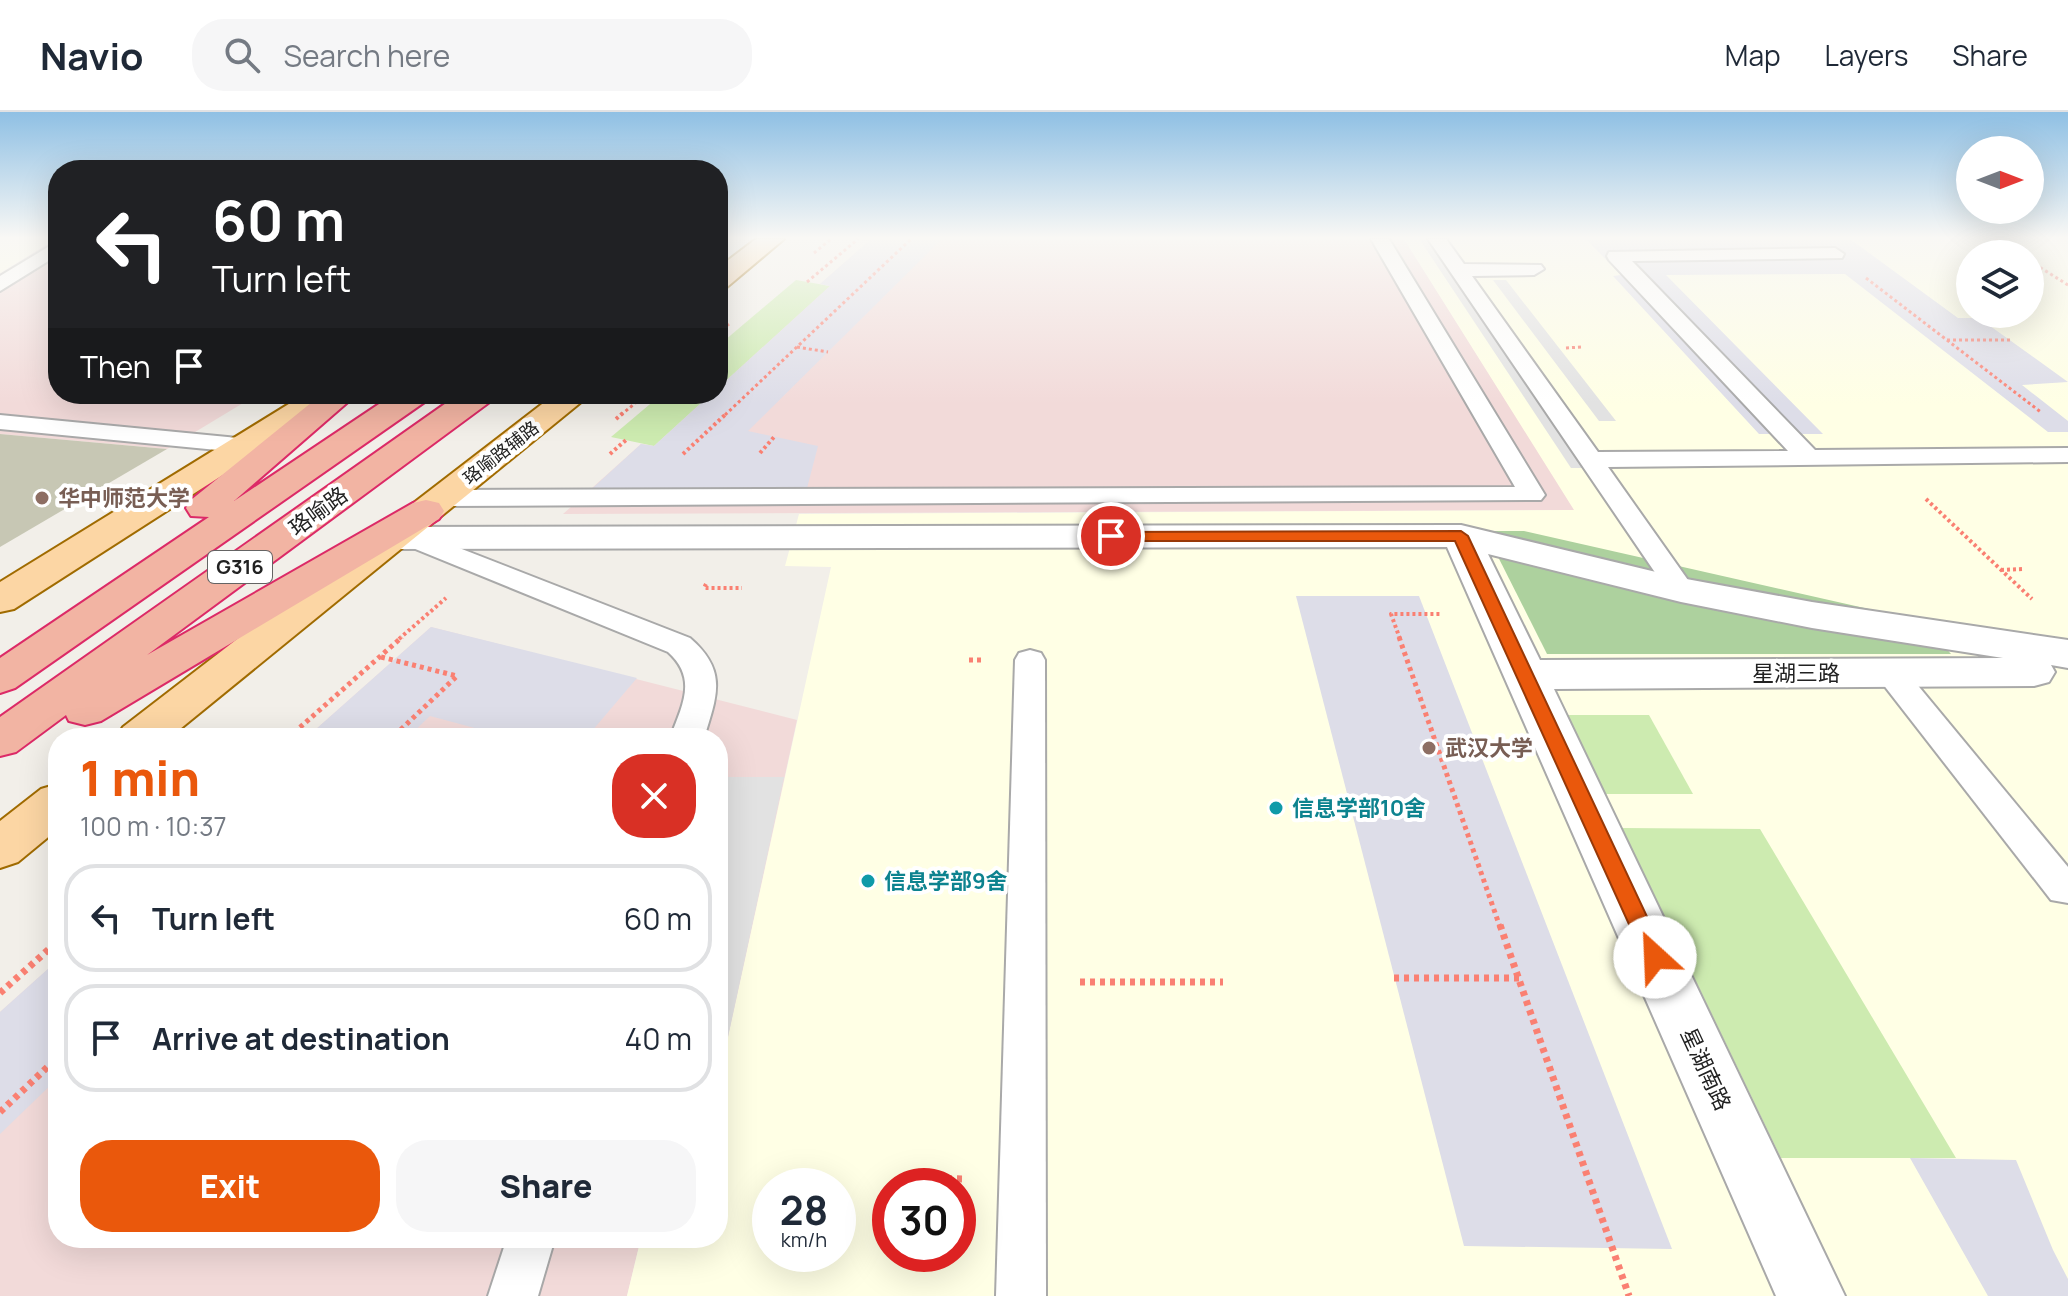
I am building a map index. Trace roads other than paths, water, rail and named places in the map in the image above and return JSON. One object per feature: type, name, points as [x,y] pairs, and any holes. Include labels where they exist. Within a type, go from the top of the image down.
[{"type":"highway","points":[[0,677],[260,448],[326,404]]},
{"type":"highway","name":"珞喻路","points":[[0,677],[400,404]]},
{"type":"highway","name":"珞喻路","points":[[0,740],[466,404]]},
{"type":"highway","points":[[55,728],[419,521]]},
{"type":"highway","points":[[0,759],[48,732]]},
{"type":"main road","points":[[0,600],[260,448],[315,404]]},
{"type":"main road","name":"珞喻路辅路","points":[[152,728],[419,521],[563,404]]},
{"type":"main road","points":[[0,848],[48,810]]},
{"type":"street","points":[[419,521],[1461,536],[1681,590],[1812,615],[2068,654]]},
{"type":"street","name":"星湖南路","points":[[1461,536],[1811,1296]]},
{"type":"street","name":"星湖三路","points":[[1524,675],[2068,672]]},
{"type":"lane","points":[[419,521],[1532,495],[1413,294]]},
{"type":"lane","points":[[1476,294],[1681,590]]},
{"type":"lane","points":[[1647,294],[1809,458]]},
{"type":"lane","points":[[0,422],[260,448]]},
{"type":"lane","points":[[1591,460],[2068,455]]},
{"type":"lane","points":[[419,521],[483,566],[679,645],[693,655],[701,666],[703,679],[690,728]]},
{"type":"lane","points":[[1021,1296],[1030,660]]},
{"type":"lane","points":[[1890,672],[2064,889]]},
{"type":"lane","points":[[513,1296],[528,1248]]},
{"type":"place","name":"华中师范大学","points":[[42,498]]},
{"type":"place","name":"武汉大学","points":[[1429,748]]},
{"type":"place","name":"信息学部10舍","points":[[1276,808]]},
{"type":"place","name":"信息学部9舍","points":[[868,881]]}]
